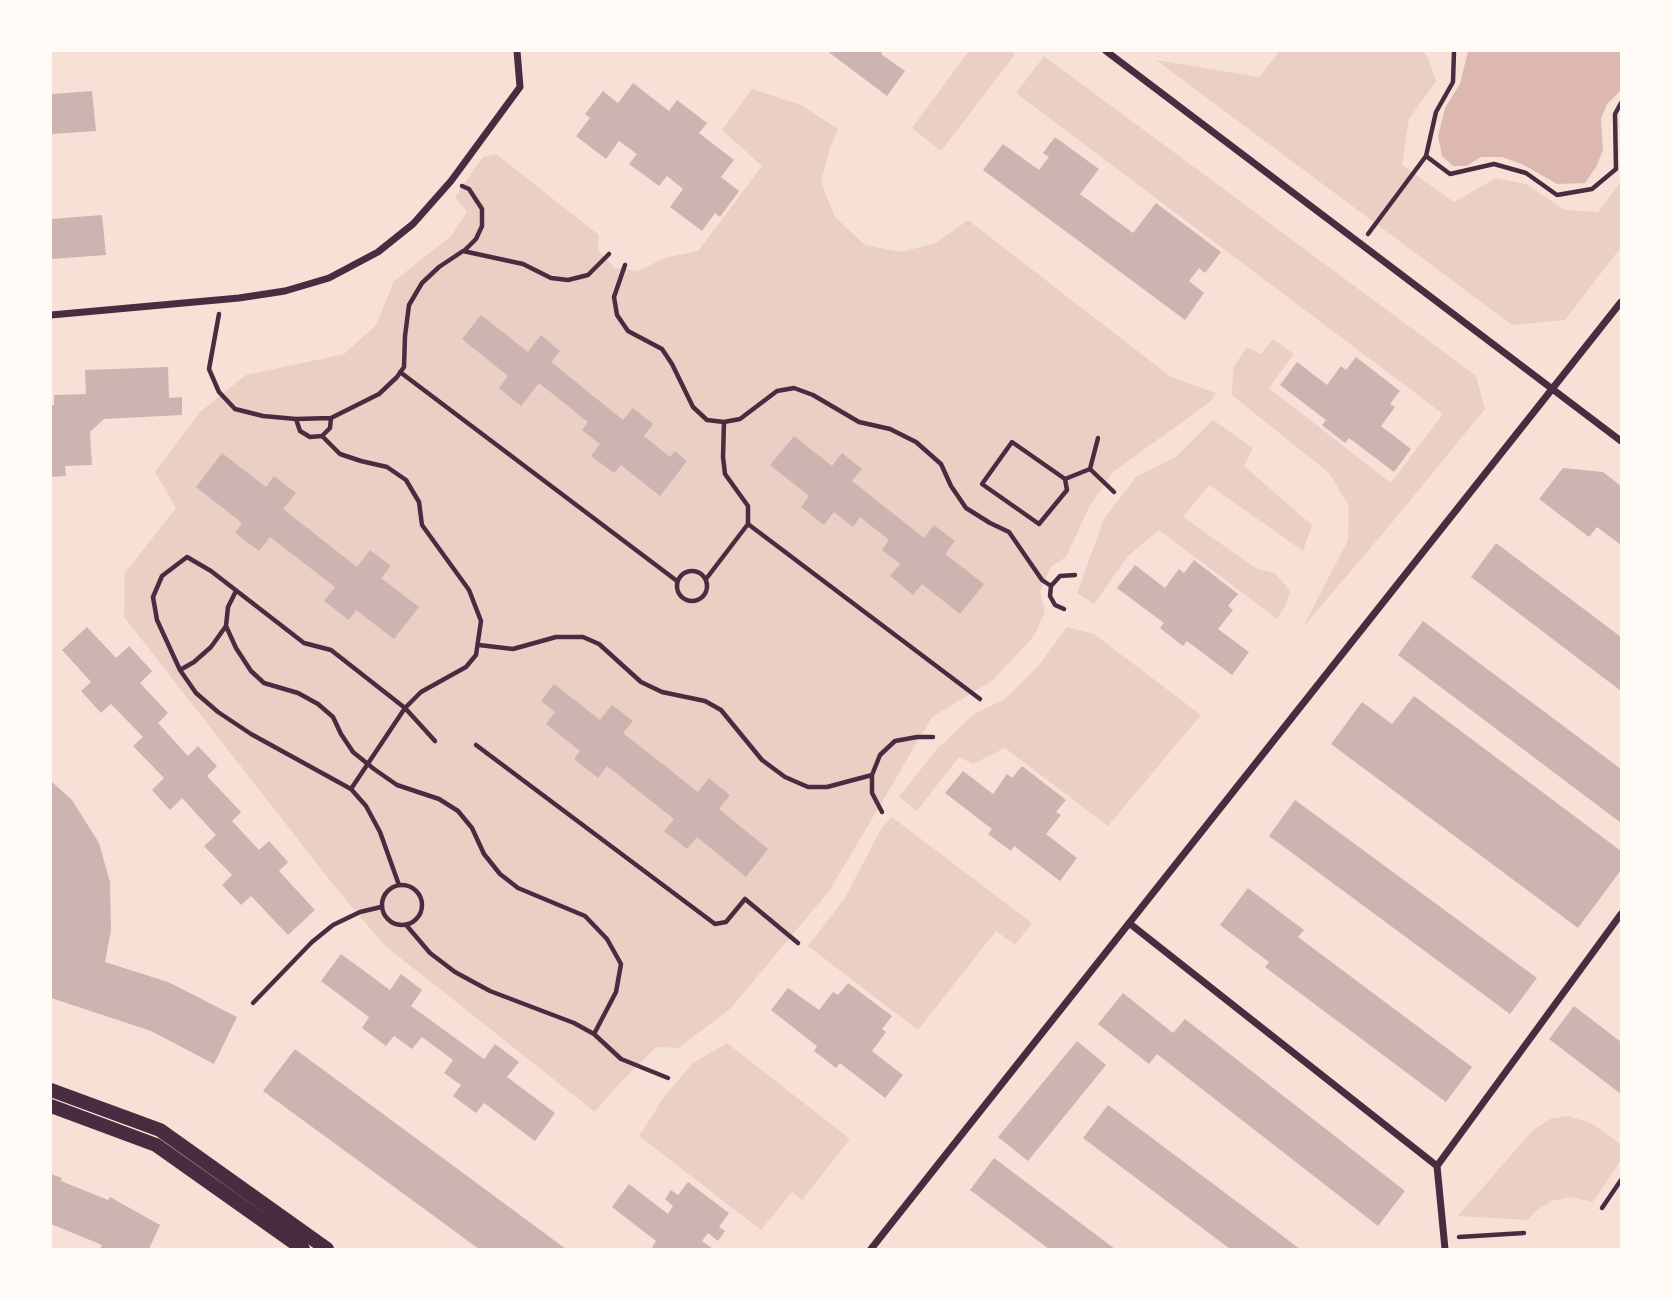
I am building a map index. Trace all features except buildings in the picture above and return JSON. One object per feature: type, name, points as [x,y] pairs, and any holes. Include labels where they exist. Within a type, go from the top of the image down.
[{"type":"main road","points":[[51,1090],[160,1130],[327,1249]]},
{"type":"main road","points":[[51,1106],[156,1145],[303,1249]]},
{"type":"street","points":[[51,315],[285,291],[329,278],[378,252],[413,224],[451,181],[520,87],[517,51]]},
{"type":"street","points":[[1106,51],[1621,441]]},
{"type":"street","points":[[871,1249],[1621,302]]},
{"type":"street","points":[[1445,1249],[1437,1166],[1621,914]]},
{"type":"street","points":[[1129,923],[1437,1166]]},
{"type":"path","points":[[1360,245],[1426,156],[1436,112],[1453,82],[1454,51]]},
{"type":"path","points":[[1426,156],[1450,174],[1494,164],[1526,173],[1557,195],[1592,189],[1616,169],[1615,114],[1621,103]]},
{"type":"path","points":[[1615,114],[1621,118]]},
{"type":"path","points":[[223,299],[209,369],[219,392],[235,409],[263,416],[331,418],[379,394],[404,367],[409,305],[422,283],[476,239],[482,226],[482,209],[469,190],[451,181]]},
{"type":"path","points":[[463,251],[523,264],[551,278],[568,280],[588,275],[609,254]]},
{"type":"path","points":[[625,265],[614,297],[617,315],[628,331],[662,349],[672,363],[693,407],[707,420],[724,422],[740,419],[776,391],[794,388],[813,395],[859,422],[890,429],[916,442],[941,464],[951,486],[966,508],[1009,532],[1042,580],[1051,586]]},
{"type":"path","points":[[400,372],[677,581]]},
{"type":"path","points":[[296,419],[300,430],[310,437],[322,436],[330,428],[331,418]]},
{"type":"path","points":[[706,579],[697,571],[685,572],[677,581],[678,593],[687,601],[699,600],[707,591],[706,579],[748,524],[748,506],[725,474],[724,422]]},
{"type":"path","points":[[322,436],[340,454],[387,467],[406,480],[419,502],[422,525],[469,590],[481,621],[476,655],[466,667],[421,692],[405,708],[351,789]]},
{"type":"path","points":[[1090,469],[1098,438]]},
{"type":"path","points":[[1012,442],[1065,479],[1066,490],[1039,524],[982,484],[1012,442]]},
{"type":"path","points":[[1065,479],[1090,469]]},
{"type":"path","points":[[1090,469],[1114,492]]},
{"type":"path","points":[[748,524],[981,699]]},
{"type":"path","points":[[399,885],[380,832],[366,806],[351,789],[285,755],[218,712],[196,693],[180,670],[157,621],[153,597],[162,576],[187,557],[211,571],[304,643],[331,650],[405,708],[435,741]]},
{"type":"path","points":[[1064,609],[1055,605],[1050,596],[1051,586],[1060,576],[1075,575]]},
{"type":"path","points":[[180,670],[211,647],[226,626],[228,607],[236,591]]},
{"type":"path","points":[[226,626],[251,671],[264,683],[298,693],[318,704],[333,717],[353,752],[397,785],[439,799],[458,811],[472,828],[484,854],[500,874],[518,888],[585,916],[607,939],[621,964],[616,992],[594,1034]]},
{"type":"path","points":[[478,645],[513,649],[556,637],[583,637],[599,644],[641,682],[662,692],[705,701],[721,710],[762,760],[785,777],[808,787],[827,787],[872,775]]},
{"type":"path","points":[[882,812],[872,793],[872,775],[880,755],[895,741],[933,737]]},
{"type":"path","points":[[476,746],[715,924],[726,922],[745,899],[798,943]]},
{"type":"path","points":[[380,907],[385,892],[399,885],[414,888],[422,901],[420,917],[407,926]]},
{"type":"path","points":[[380,907],[390,923],[407,926],[430,953],[455,972],[490,991],[575,1023],[594,1034],[621,1059],[668,1078]]},
{"type":"path","points":[[253,1003],[312,942],[333,925],[360,912],[380,907]]},
{"type":"path","points":[[1602,1208],[1621,1180]]},
{"type":"path","points":[[1444,1238],[1524,1233]]},
{"type":"shaded area","points":[[969,51],[1014,51],[1014,56],[941,151],[912,128]]},
{"type":"shaded area","points":[[1280,51],[1422,51],[1428,57],[1436,81],[1409,119],[1402,165],[1454,202],[1496,178],[1526,184],[1565,210],[1598,212],[1621,181],[1621,247],[1565,320],[1512,325],[1156,60],[1259,77]]},
{"type":"shaded area","points":[[1468,51],[1621,51],[1621,90],[1607,104],[1601,119],[1603,150],[1585,183],[1557,184],[1524,165],[1502,157],[1481,157],[1466,166],[1453,166],[1442,156],[1438,136],[1445,108],[1460,84]]},
{"type":"shaded area","points":[[1044,56],[1476,376],[1485,409],[1303,627],[1348,540],[1349,506],[1329,473],[1232,395],[1233,368],[1247,347],[1261,354],[1273,339],[1294,354],[1269,388],[1391,483],[1443,414],[1016,93]]},
{"type":"shaded area","points":[[752,89],[801,105],[838,129],[821,182],[835,217],[865,245],[901,252],[936,243],[968,220],[1171,377],[1216,393],[1210,402],[1113,472],[1089,507],[1066,557],[1051,567],[1040,592],[1045,612],[1034,636],[992,681],[932,717],[830,890],[730,1009],[678,1048],[656,1047],[595,1112],[384,945],[332,883],[124,617],[125,573],[176,508],[155,472],[200,412],[246,375],[344,354],[376,325],[394,281],[451,236],[467,212],[455,197],[483,157],[496,154],[599,235],[598,250],[615,268],[639,271],[664,258],[698,251],[762,166],[722,130]]},
{"type":"shaded area","points":[[1213,420],[1253,448],[1244,466],[1312,525],[1303,551],[1209,485],[1183,517],[1257,569],[1275,573],[1290,591],[1286,605],[1277,619],[1159,530],[1128,556],[1094,604],[1077,593],[1104,519],[1136,477],[1176,457]]},
{"type":"shaded area","points":[[1067,627],[1094,634],[1201,715],[1108,826],[1005,748],[973,764],[959,757],[917,811],[899,797],[936,750],[974,714],[1005,699],[1039,665]]},
{"type":"shaded area","points":[[892,817],[1032,923],[1015,945],[996,931],[918,1030],[808,946],[845,898],[881,829]]},
{"type":"shaded area","points":[[727,1043],[850,1139],[802,1200],[792,1192],[761,1230],[639,1136],[666,1094],[693,1063]]},
{"type":"shaded area","points":[[1568,1116],[1591,1123],[1621,1144],[1621,1160],[1593,1202],[1571,1197],[1552,1201],[1537,1210],[1528,1220],[1458,1216],[1532,1131],[1550,1119]]}]
